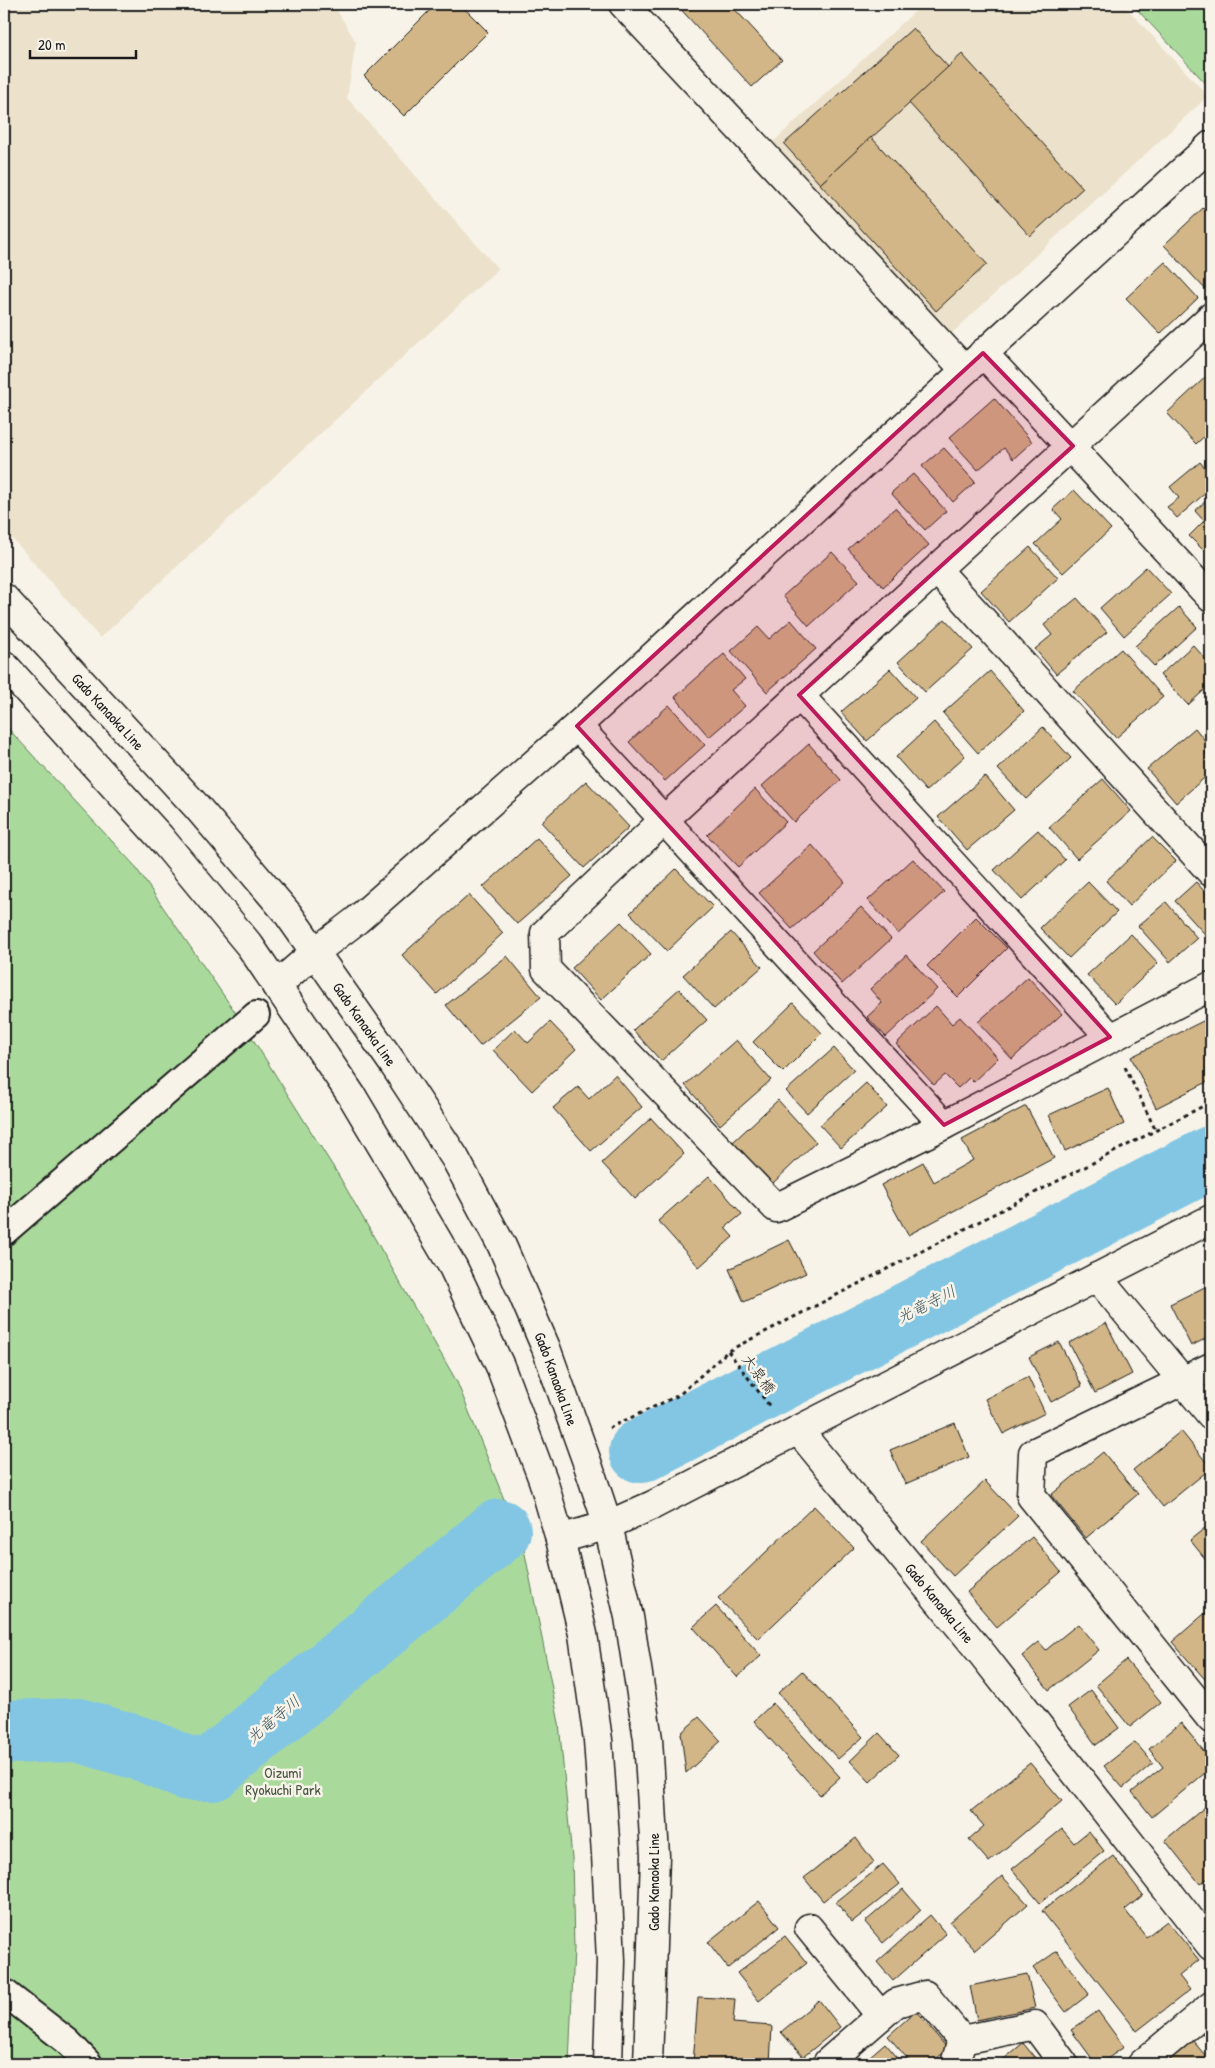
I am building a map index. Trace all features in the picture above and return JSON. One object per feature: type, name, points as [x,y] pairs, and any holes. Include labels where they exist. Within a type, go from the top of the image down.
[{"type":"street","points":[[623,4],[974,362],[1073,446],[1211,598]]},
{"type":"street","points":[[276,986],[356,920],[577,726],[1211,145]]},
{"type":"street","points":[[1210,319],[799,695],[545,933],[546,970],[776,1208],[944,1125],[1211,986]]},
{"type":"street","points":[[937,570],[1211,872]]},
{"type":"street","name":"Gado Kanaoka Line","points":[[4,598],[196,807],[288,914],[316,952],[455,1158],[502,1246],[546,1348],[608,1524],[629,1617],[648,1739],[655,1856],[648,2064]]},
{"type":"street","points":[[4,665],[160,838],[250,946],[352,1096],[452,1267],[500,1366],[543,1480],[560,1539],[583,1634],[598,1740],[611,1961],[608,2064]]},
{"type":"street","points":[[799,695],[1110,1037]]},
{"type":"street","points":[[577,726],[944,1125]]},
{"type":"street","points":[[4,1232],[256,1014]]},
{"type":"street","points":[[560,1539],[608,1524],[653,1505],[1211,1218]]},
{"type":"street","points":[[1097,1277],[1211,1414]]},
{"type":"street","points":[[1211,1367],[1033,1453],[1032,1496],[1211,1719]]},
{"type":"street","name":"Gado Kanaoka Line","points":[[798,1430],[983,1654],[1211,1946]]},
{"type":"street","points":[[809,1928],[882,2016]]},
{"type":"street","points":[[4,1992],[68,2042],[88,2064]]},
{"type":"street","points":[[830,2064],[828,2062],[896,2003],[924,1995],[958,2052],[1035,2026],[1064,2064]]},
{"type":"street","points":[[1142,2064],[1211,2006]]},
{"type":"path","points":[[1110,1037],[1155,1130]]},
{"type":"path","points":[[606,1430],[679,1395],[728,1351],[1211,1102]]},
{"type":"path","name":"大泉橋","points":[[728,1351],[772,1410]]},
{"type":"highlighted area","points":[[983,353],[1073,446],[799,695],[1110,1037],[944,1125],[577,726]]},
{"type":"shaded area","points":[[4,4],[333,4],[356,42],[347,98],[498,269],[100,638],[4,529]]},
{"type":"shaded area","points":[[923,4],[1123,4],[1208,96],[950,335],[773,142]]},
{"type":"green space","points":[[1132,4],[1211,4],[1211,89]]},
{"type":"green space","name":"Oizumi Ryokuchi Park","points":[[4,724],[134,865],[244,1025],[339,1176],[457,1382],[524,1549],[559,1723],[572,1858],[574,1948],[569,2064],[4,2064]]},
{"type":"building","points":[[436,4],[460,4],[488,32],[404,116],[364,76]]},
{"type":"building","points":[[676,4],[730,4],[782,60],[752,87]]},
{"type":"building","points":[[913,28],[949,68],[820,184],[784,144]]},
{"type":"building","points":[[962,54],[1083,188],[1030,236],[909,103]]},
{"type":"building","points":[[871,137],[987,264],[936,311],[820,184]]},
{"type":"building","points":[[1203,208],[1211,216],[1211,285],[1206,290],[1164,245]]},
{"type":"building","points":[[1165,262],[1198,298],[1160,334],[1126,298]]},
{"type":"building","points":[[1211,372],[1211,430],[1196,444],[1167,413]]},
{"type":"building","points":[[994,398],[1032,442],[1013,459],[1004,448],[978,470],[949,438]]},
{"type":"building","points":[[944,448],[975,482],[953,502],[922,466]]},
{"type":"building","points":[[1200,462],[1211,475],[1211,488],[1177,518],[1167,507],[1179,498],[1170,487]]},
{"type":"building","points":[[913,474],[946,511],[925,530],[891,493]]},
{"type":"building","points":[[1074,490],[1111,529],[1063,573],[1035,544],[1062,519],[1053,509]]},
{"type":"building","points":[[1211,496],[1211,543],[1203,550],[1189,536],[1204,521],[1195,511]]},
{"type":"building","points":[[895,508],[929,545],[883,587],[848,549]]},
{"type":"building","points":[[1030,547],[1058,578],[1009,622],[981,591]]},
{"type":"building","points":[[832,552],[859,581],[809,626],[783,596]]},
{"type":"building","points":[[1146,567],[1171,594],[1124,636],[1100,608]]},
{"type":"building","points":[[1077,598],[1107,632],[1056,674],[1035,649],[1052,635],[1044,625]]},
{"type":"building","points":[[1179,607],[1197,627],[1154,666],[1135,646]]},
{"type":"building","points":[[945,619],[973,649],[925,692],[898,662]]},
{"type":"building","points":[[791,620],[816,649],[767,692],[731,651],[758,627],[769,639]]},
{"type":"building","points":[[1193,645],[1211,665],[1211,684],[1188,705],[1160,675]]},
{"type":"building","points":[[1121,649],[1163,697],[1116,738],[1073,691]]},
{"type":"building","points":[[724,654],[745,679],[731,690],[745,706],[709,737],[675,697]]},
{"type":"building","points":[[890,669],[916,698],[867,741],[841,712]]},
{"type":"building","points":[[990,671],[1024,711],[978,753],[943,713]]},
{"type":"building","points":[[669,705],[705,745],[665,781],[629,742]]},
{"type":"building","points":[[934,722],[965,756],[926,791],[896,757]]},
{"type":"building","points":[[1043,727],[1071,758],[1026,799],[998,769]]},
{"type":"building","points":[[1195,728],[1211,748],[1205,753],[1211,761],[1211,772],[1176,803],[1147,769]]},
{"type":"building","points":[[809,744],[841,780],[794,822],[762,786]]},
{"type":"building","points":[[985,776],[1014,810],[967,850],[938,817]]},
{"type":"building","points":[[1103,779],[1131,811],[1077,859],[1049,827]]},
{"type":"building","points":[[586,781],[629,827],[584,868],[541,822]]},
{"type":"building","points":[[755,789],[786,822],[738,867],[707,835]]},
{"type":"building","points":[[1038,830],[1065,860],[1022,900],[994,870]]},
{"type":"building","points":[[1152,837],[1176,861],[1129,906],[1106,881]]},
{"type":"building","points":[[537,838],[572,876],[517,924],[483,887]]},
{"type":"building","points":[[812,845],[845,882],[792,929],[759,893]]},
{"type":"building","points":[[913,859],[944,892],[898,934],[868,900]]},
{"type":"building","points":[[676,869],[713,907],[667,951],[630,913]]},
{"type":"building","points":[[1088,882],[1117,912],[1069,958],[1040,928]]},
{"type":"building","points":[[1196,882],[1211,899],[1211,941],[1175,901]]},
{"type":"building","points":[[469,895],[503,933],[437,994],[402,955]]},
{"type":"building","points":[[1166,902],[1197,938],[1170,962],[1138,926]]},
{"type":"building","points":[[861,907],[891,939],[842,984],[813,951]]},
{"type":"building","points":[[976,917],[1007,948],[958,997],[927,966]]},
{"type":"building","points":[[621,922],[651,954],[601,1000],[572,968]]},
{"type":"building","points":[[731,932],[762,967],[714,1009],[683,975]]},
{"type":"building","points":[[1131,934],[1158,963],[1115,1004],[1087,975]]},
{"type":"building","points":[[906,955],[937,989],[886,1037],[867,1017],[882,1003],[870,989]]},
{"type":"building","points":[[507,956],[541,997],[480,1046],[446,1005]]},
{"type":"building","points":[[1028,977],[1062,1014],[1012,1059],[978,1022]]},
{"type":"building","points":[[679,989],[707,1020],[661,1061],[633,1030]]},
{"type":"building","points":[[793,1003],[822,1033],[783,1072],[753,1042]]},
{"type":"building","points":[[936,1006],[952,1024],[960,1017],[998,1058],[973,1082],[969,1078],[958,1088],[945,1075],[934,1085],[896,1044]]},
{"type":"building","points":[[1211,1017],[1211,1080],[1156,1108],[1131,1057]]},
{"type":"building","points":[[550,1022],[576,1049],[532,1091],[493,1050],[515,1029],[528,1043]]},
{"type":"building","points":[[736,1040],[771,1080],[720,1125],[685,1085]]},
{"type":"building","points":[[834,1048],[854,1070],[807,1113],[786,1091]]},
{"type":"building","points":[[615,1075],[642,1107],[591,1151],[553,1108],[578,1087],[589,1099]]},
{"type":"building","points":[[866,1083],[887,1107],[841,1148],[820,1125]]},
{"type":"building","points":[[1108,1088],[1124,1124],[1065,1151],[1049,1115]]},
{"type":"building","points":[[778,1100],[816,1142],[772,1184],[733,1142]]},
{"type":"building","points":[[1026,1106],[1054,1158],[908,1235],[881,1185],[923,1162],[934,1182],[973,1160],[962,1140]]},
{"type":"building","points":[[651,1118],[684,1154],[635,1199],[602,1163]]},
{"type":"building","points":[[709,1176],[742,1214],[725,1228],[733,1237],[699,1267],[658,1221]]},
{"type":"building","points":[[789,1240],[806,1273],[744,1302],[729,1269]]},
{"type":"building","points":[[1211,1284],[1211,1336],[1191,1346],[1170,1304]]},
{"type":"building","points":[[1106,1323],[1132,1374],[1095,1393],[1069,1343]]},
{"type":"building","points":[[1059,1342],[1082,1386],[1051,1402],[1029,1357]]},
{"type":"building","points":[[1028,1377],[1045,1413],[1003,1434],[985,1399]]},
{"type":"building","points":[[955,1423],[969,1457],[905,1484],[890,1450]]},
{"type":"building","points":[[1181,1431],[1211,1468],[1163,1507],[1133,1470]]},
{"type":"building","points":[[1103,1452],[1138,1494],[1086,1538],[1051,1495]]},
{"type":"building","points":[[985,1481],[1018,1516],[953,1576],[921,1541]]},
{"type":"building","points":[[814,1506],[854,1548],[758,1639],[718,1598]]},
{"type":"building","points":[[1211,1523],[1211,1566],[1190,1540]]},
{"type":"building","points":[[1032,1537],[1061,1572],[997,1627],[967,1592]]},
{"type":"building","points":[[716,1606],[761,1656],[737,1677],[693,1627]]},
{"type":"building","points":[[1211,1608],[1211,1686],[1172,1642]]},
{"type":"building","points":[[1078,1624],[1099,1650],[1049,1690],[1022,1656],[1039,1642],[1046,1650]]},
{"type":"building","points":[[1126,1660],[1161,1702],[1130,1727],[1096,1685]]},
{"type":"building","points":[[802,1671],[863,1737],[838,1759],[778,1693]]},
{"type":"building","points":[[1091,1690],[1119,1728],[1096,1745],[1068,1707]]},
{"type":"building","points":[[773,1703],[840,1777],[820,1795],[754,1721]]},
{"type":"building","points":[[699,1717],[721,1741],[686,1773],[681,1733]]},
{"type":"building","points":[[1181,1723],[1211,1760],[1211,1768],[1152,1817],[1132,1792],[1163,1767],[1149,1749]]},
{"type":"building","points":[[879,1733],[899,1755],[870,1782],[850,1761]]},
{"type":"building","points":[[1135,1742],[1153,1763],[1123,1788],[1104,1766]]},
{"type":"building","points":[[1030,1763],[1062,1801],[989,1862],[969,1839],[984,1826],[971,1811]]},
{"type":"building","points":[[1211,1802],[1211,1876],[1200,1884],[1165,1840]]},
{"type":"building","points":[[1062,1829],[1074,1843],[1089,1831],[1104,1851],[1040,1903],[1012,1869]]},
{"type":"building","points":[[856,1838],[874,1862],[823,1901],[804,1878]]},
{"type":"building","points":[[1113,1856],[1143,1895],[1125,1910],[1146,1937],[1167,1921],[1199,1960],[1179,1976],[1190,1990],[1137,2031],[1042,1911]]},
{"type":"building","points":[[883,1864],[900,1884],[852,1922],[836,1902]]},
{"type":"building","points":[[1002,1876],[1028,1904],[975,1950],[950,1922]]},
{"type":"building","points":[[903,1889],[921,1910],[883,1943],[865,1922]]},
{"type":"building","points":[[759,1901],[779,1927],[728,1968],[708,1942]]},
{"type":"building","points":[[930,1915],[946,1934],[893,1981],[877,1962]]},
{"type":"building","points":[[785,1936],[807,1963],[759,2001],[737,1973]]},
{"type":"building","points":[[1057,1951],[1089,1994],[1066,2012],[1033,1968]]},
{"type":"building","points":[[1027,1974],[1035,2008],[977,2020],[970,1986]]},
{"type":"building","points":[[698,1997],[735,1999],[733,2023],[772,2026],[770,2064],[693,2064]]},
{"type":"building","points":[[819,2000],[840,2027],[803,2057],[781,2032]]},
{"type":"building","points":[[916,2011],[948,2049],[930,2064],[912,2064],[888,2036]]},
{"type":"building","points":[[1098,2011],[1124,2047],[1100,2064],[1096,2064],[1071,2030]]},
{"type":"building","points":[[1211,2023],[1211,2043],[1201,2032]]},
{"type":"building","points":[[1192,2040],[1211,2064],[1163,2064]]},
{"type":"building","points":[[885,2043],[903,2064],[861,2064]]},
{"type":"building","points":[[1023,2043],[1040,2064],[998,2064]]},
{"type":"waterway","name":"光竜寺川","points":[[641,1451],[1211,1158]]},
{"type":"waterway","name":"光竜寺川","points":[[4,1732],[78,1730],[145,1750],[188,1769],[212,1769],[499,1531]]}]
